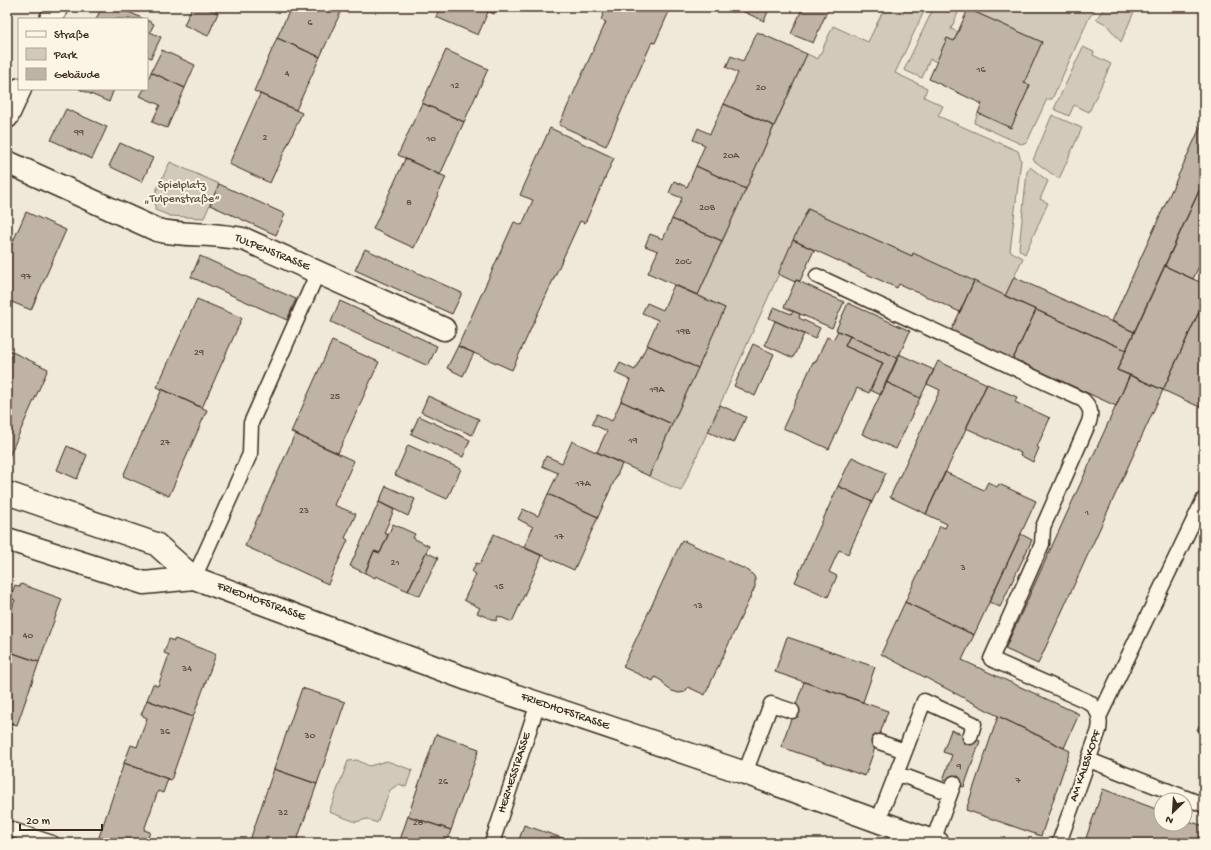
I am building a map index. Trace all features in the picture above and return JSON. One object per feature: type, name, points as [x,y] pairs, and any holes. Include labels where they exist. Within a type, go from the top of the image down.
[{"type":"main road","points":[[52,18],[57,7]]},
{"type":"main road","points":[[7,117],[20,90]]},
{"type":"main road","name":"TULPENSTRASSE","points":[[7,162],[156,230],[168,233],[231,236],[261,246],[444,330]]},
{"type":"main road","name":"FRIEDHOFSTRASSE","points":[[7,493],[156,544],[194,578],[475,682],[745,773],[936,842]]},
{"type":"main road","name":"FRIEDHOFSTRASSE","points":[[7,539],[144,583],[194,578]]},
{"type":"lane","points":[[194,578],[250,454],[251,423],[318,272]]},
{"type":"lane","name":"AM KALBSKOPF","points":[[817,276],[1083,400],[1089,406],[1091,414],[1089,422],[1043,527],[1042,544],[991,659],[1089,702],[1096,707],[1100,714],[1101,723],[1099,730],[1058,843]]},
{"type":"lane","points":[[1100,714],[1204,499]]},
{"type":"lane","points":[[878,821],[924,701],[974,724],[970,737]]},
{"type":"lane","name":"HERMESSTRASSE","points":[[492,843],[538,703]]},
{"type":"lane","points":[[745,773],[771,704],[792,711]]},
{"type":"lane","points":[[879,742],[905,751]]},
{"type":"lane","points":[[1088,760],[1204,805]]},
{"type":"lane","points":[[896,774],[952,788],[936,842]]},
{"type":"lane","points":[[7,828],[52,843]]},
{"type":"green space","points":[[885,7],[926,7],[895,73],[927,88],[924,97],[943,106],[938,116],[1018,151],[1021,160],[1010,251],[1023,258],[1005,296],[913,254],[912,256],[808,209],[681,491],[649,476],[725,308],[698,295],[807,54],[818,59],[833,26],[868,42]]},
{"type":"green space","points":[[934,7],[960,8],[951,29],[958,32],[954,41],[947,38],[937,62],[930,59],[922,78],[904,70]]},
{"type":"green space","points":[[969,7],[1097,7],[1089,18],[1052,99],[1047,99],[1027,142],[1021,144],[974,123],[978,113],[1011,128],[1030,85],[1024,83],[1042,42],[968,9]]},
{"type":"green space","points":[[1105,7],[1136,7],[1121,42],[1106,24],[1096,19]]},
{"type":"green space","points":[[1083,47],[1094,52],[1093,55],[1111,64],[1089,112],[1074,105],[1069,116],[1054,109]]},
{"type":"green space","points":[[1052,115],[1082,128],[1059,179],[1033,160]]},
{"type":"green space","name":"Spielplatz „Tulpenstraße“","points":[[170,162],[219,184],[204,218],[170,216],[155,210],[156,191]]},
{"type":"green space","points":[[1030,167],[1048,181],[1040,199],[1048,203],[1025,254],[1020,251],[1019,248],[1027,172]]},
{"type":"green space","points":[[357,760],[369,766],[387,761],[412,770],[406,787],[399,784],[390,790],[377,823],[367,819],[356,822],[329,812],[348,761]]},
{"type":"building","points":[[102,7],[118,7],[142,18],[96,18]]},
{"type":"building","points":[[192,7],[204,7],[218,13],[208,36],[184,25]]},
{"type":"building","points":[[291,7],[343,7],[320,57],[277,38]]},
{"type":"building","points":[[440,7],[478,7],[488,12],[478,35],[436,17]]},
{"type":"building","points":[[478,7],[497,7],[494,14]]},
{"type":"building","points":[[606,7],[671,7],[655,43],[652,42],[606,146],[559,125],[606,22],[601,20]]},
{"type":"building","points":[[744,7],[770,7],[764,21],[742,11]]},
{"type":"building","points":[[803,7],[829,7],[813,43],[791,34]]},
{"type":"building","points":[[968,9],[1042,42],[1024,83],[1030,85],[1011,128],[978,113],[982,104],[929,79],[947,38],[954,41]]},
{"type":"building","points":[[148,21],[154,24],[150,32],[161,37],[151,58],[148,56]]},
{"type":"building","points":[[757,32],[807,54],[774,126],[724,104],[738,73],[726,67],[731,56],[743,61]]},
{"type":"building","points":[[277,38],[320,57],[296,110],[254,91]]},
{"type":"building","points":[[162,50],[195,65],[185,88],[151,72]]},
{"type":"building","points":[[446,50],[488,69],[464,122],[422,103]]},
{"type":"building","points":[[151,72],[185,88],[167,128],[152,122],[160,105],[140,96],[143,90],[148,90],[148,80]]},
{"type":"building","points":[[81,90],[114,90],[109,102]]},
{"type":"building","points":[[260,94],[302,113],[270,183],[229,164]]},
{"type":"building","points":[[422,103],[464,122],[440,175],[398,155]]},
{"type":"building","points":[[724,104],[774,126],[746,189],[696,166],[705,145],[693,140],[698,128],[710,134]]},
{"type":"building","points":[[66,109],[107,127],[92,159],[51,140]]},
{"type":"building","points":[[1204,119],[1204,180],[1134,332],[1112,321]]},
{"type":"building","points":[[550,128],[614,158],[585,223],[580,221],[512,370],[458,346],[514,222],[522,225],[533,200],[520,195]]},
{"type":"building","points":[[120,143],[153,158],[142,182],[109,166]]},
{"type":"building","points":[[405,159],[446,177],[414,248],[373,229]]},
{"type":"building","points":[[696,166],[746,189],[722,241],[672,219],[682,198],[669,193],[674,181],[687,187]]},
{"type":"building","points":[[1204,180],[1204,256],[1193,279],[1165,266]]},
{"type":"building","points":[[219,184],[285,214],[276,235],[210,205]]},
{"type":"building","points":[[808,209],[912,256],[913,253],[974,281],[960,312],[899,284],[897,288],[793,240]]},
{"type":"building","points":[[26,212],[66,230],[31,310],[7,300],[7,255]]},
{"type":"building","points":[[672,219],[722,241],[698,295],[648,273],[658,251],[645,246],[650,234],[663,239]]},
{"type":"building","points":[[793,240],[814,250],[800,281],[796,280],[795,282],[778,274]]},
{"type":"building","points":[[365,249],[462,293],[452,314],[355,270]]},
{"type":"building","points":[[200,256],[296,299],[287,320],[191,277]]},
{"type":"building","points":[[1165,266],[1204,284],[1204,301],[1163,390],[1117,370]]},
{"type":"building","points":[[1014,277],[1134,332],[1126,350],[1005,296]]},
{"type":"building","points":[[796,280],[844,302],[832,328],[784,307]]},
{"type":"building","points":[[974,281],[1036,310],[1013,359],[951,331]]},
{"type":"building","points":[[674,285],[725,308],[698,368],[647,345],[658,320],[642,313],[647,303],[663,310]]},
{"type":"building","points":[[197,299],[242,318],[202,408],[157,387]]},
{"type":"building","points":[[340,301],[437,346],[428,366],[331,322]]},
{"type":"building","points":[[1204,301],[1204,409],[1163,390]]},
{"type":"building","points":[[848,303],[910,331],[898,358],[836,330]]},
{"type":"building","points":[[774,307],[791,314],[793,311],[800,314],[799,318],[820,328],[815,339],[769,318]]},
{"type":"building","points":[[1036,310],[1126,350],[1117,370],[1130,375],[1116,406],[1013,359]]},
{"type":"building","points":[[775,321],[804,334],[793,358],[765,345]]},
{"type":"building","points":[[838,331],[850,336],[845,346],[883,363],[869,393],[857,388],[829,449],[783,428],[813,362],[815,363],[827,337],[833,340]]},
{"type":"building","points":[[850,336],[898,358],[881,395],[870,390],[883,363],[845,346]]},
{"type":"building","points":[[332,341],[379,362],[338,453],[291,432]]},
{"type":"building","points":[[753,344],[774,354],[755,396],[734,386]]},
{"type":"building","points":[[647,345],[698,368],[672,424],[621,401],[630,380],[615,373],[620,363],[635,370]]},
{"type":"building","points":[[458,346],[474,353],[463,376],[447,368]]},
{"type":"building","points":[[8,350],[48,369],[7,461],[7,352]]},
{"type":"building","points":[[899,354],[934,370],[920,398],[886,382]]},
{"type":"building","points":[[938,361],[987,384],[926,514],[890,497],[940,390],[927,384]]},
{"type":"building","points":[[1130,375],[1163,390],[1038,664],[1005,649]]},
{"type":"building","points":[[886,382],[920,398],[896,449],[862,434]]},
{"type":"building","points":[[987,384],[1017,397],[1015,402],[1050,418],[1037,447],[1039,448],[1033,462],[1020,455],[1021,453],[966,428]]},
{"type":"building","points":[[162,389],[207,410],[169,496],[123,476]]},
{"type":"building","points":[[428,396],[479,419],[472,435],[421,412]]},
{"type":"building","points":[[621,401],[672,424],[649,476],[597,452],[607,431],[592,424],[597,414],[612,421]]},
{"type":"building","points":[[720,405],[746,417],[734,443],[708,432]]},
{"type":"building","points":[[419,416],[470,440],[463,457],[411,434]]},
{"type":"building","points":[[295,434],[354,461],[334,505],[356,514],[345,538],[348,540],[328,584],[245,546]]},
{"type":"building","points":[[572,441],[622,464],[598,517],[548,494],[558,473],[542,466],[546,456],[562,463]]},
{"type":"building","points":[[408,445],[461,469],[447,499],[395,475]]},
{"type":"building","points":[[67,446],[87,455],[77,479],[57,470]]},
{"type":"building","points":[[852,457],[886,473],[872,502],[838,486]]},
{"type":"building","points":[[945,472],[984,490],[988,482],[997,487],[999,484],[1036,501],[974,635],[905,602],[940,526],[945,528],[947,524],[926,514]]},
{"type":"building","points":[[386,486],[415,499],[408,516],[379,502]]},
{"type":"building","points":[[838,486],[872,502],[848,554],[839,550],[829,572],[837,576],[828,597],[795,582]]},
{"type":"building","points":[[548,494],[598,517],[574,570],[524,547],[533,527],[518,519],[523,509],[538,516]]},
{"type":"building","points":[[379,502],[394,510],[384,533],[388,535],[380,553],[374,551],[365,573],[350,566]]},
{"type":"building","points":[[393,524],[415,534],[413,538],[429,546],[408,591],[376,576],[375,578],[365,573],[374,551],[380,553]]},
{"type":"building","points":[[494,534],[542,556],[512,622],[498,616],[496,621],[477,613],[480,608],[464,600],[476,574],[472,572],[476,563],[480,564]]},
{"type":"building","points":[[1021,534],[1032,540],[1000,607],[989,602]]},
{"type":"building","points":[[682,540],[749,571],[755,579],[755,587],[705,695],[688,687],[685,692],[679,693],[672,691],[666,687],[662,681],[655,677],[653,681],[623,667]]},
{"type":"building","points":[[426,552],[438,558],[420,596],[408,591]]},
{"type":"building","points":[[21,584],[62,599],[39,662],[7,651],[7,622],[15,600],[10,598],[15,585],[20,587]]},
{"type":"building","points":[[905,602],[974,635],[962,660],[1079,714],[1064,748],[998,716],[881,654]]},
{"type":"building","points":[[787,637],[875,667],[863,702],[775,672]]},
{"type":"building","points":[[169,639],[174,641],[175,639],[216,654],[193,717],[147,700],[153,684],[158,686],[169,655],[164,653]]},
{"type":"building","points":[[7,651],[39,662],[17,725],[7,722]]},
{"type":"building","points":[[804,682],[888,711],[865,776],[781,747]]},
{"type":"building","points":[[302,688],[345,702],[317,784],[274,769]]},
{"type":"building","points":[[147,700],[193,717],[171,780],[124,763],[131,745],[137,747],[147,718],[141,715]]},
{"type":"building","points":[[1204,715],[1204,733],[1197,730]]},
{"type":"building","points":[[998,716],[1070,751],[1041,836],[966,810]]},
{"type":"building","points":[[7,722],[13,724],[9,739],[7,738]]},
{"type":"building","points":[[951,730],[980,741],[964,787],[943,780],[952,755],[943,752]]},
{"type":"building","points":[[436,734],[479,749],[451,830],[408,816]]},
{"type":"building","points":[[124,763],[168,779],[163,793],[158,791],[144,830],[150,832],[146,843],[97,843]]},
{"type":"building","points":[[274,769],[317,784],[296,843],[249,843]]},
{"type":"building","points":[[1103,789],[1153,808],[1153,832],[1193,832],[1193,823],[1204,826],[1204,843],[1101,843],[1086,838]]},
{"type":"building","points":[[408,816],[451,830],[446,843],[399,843]]},
{"type":"building","points":[[524,825],[577,843],[518,843]]}]
